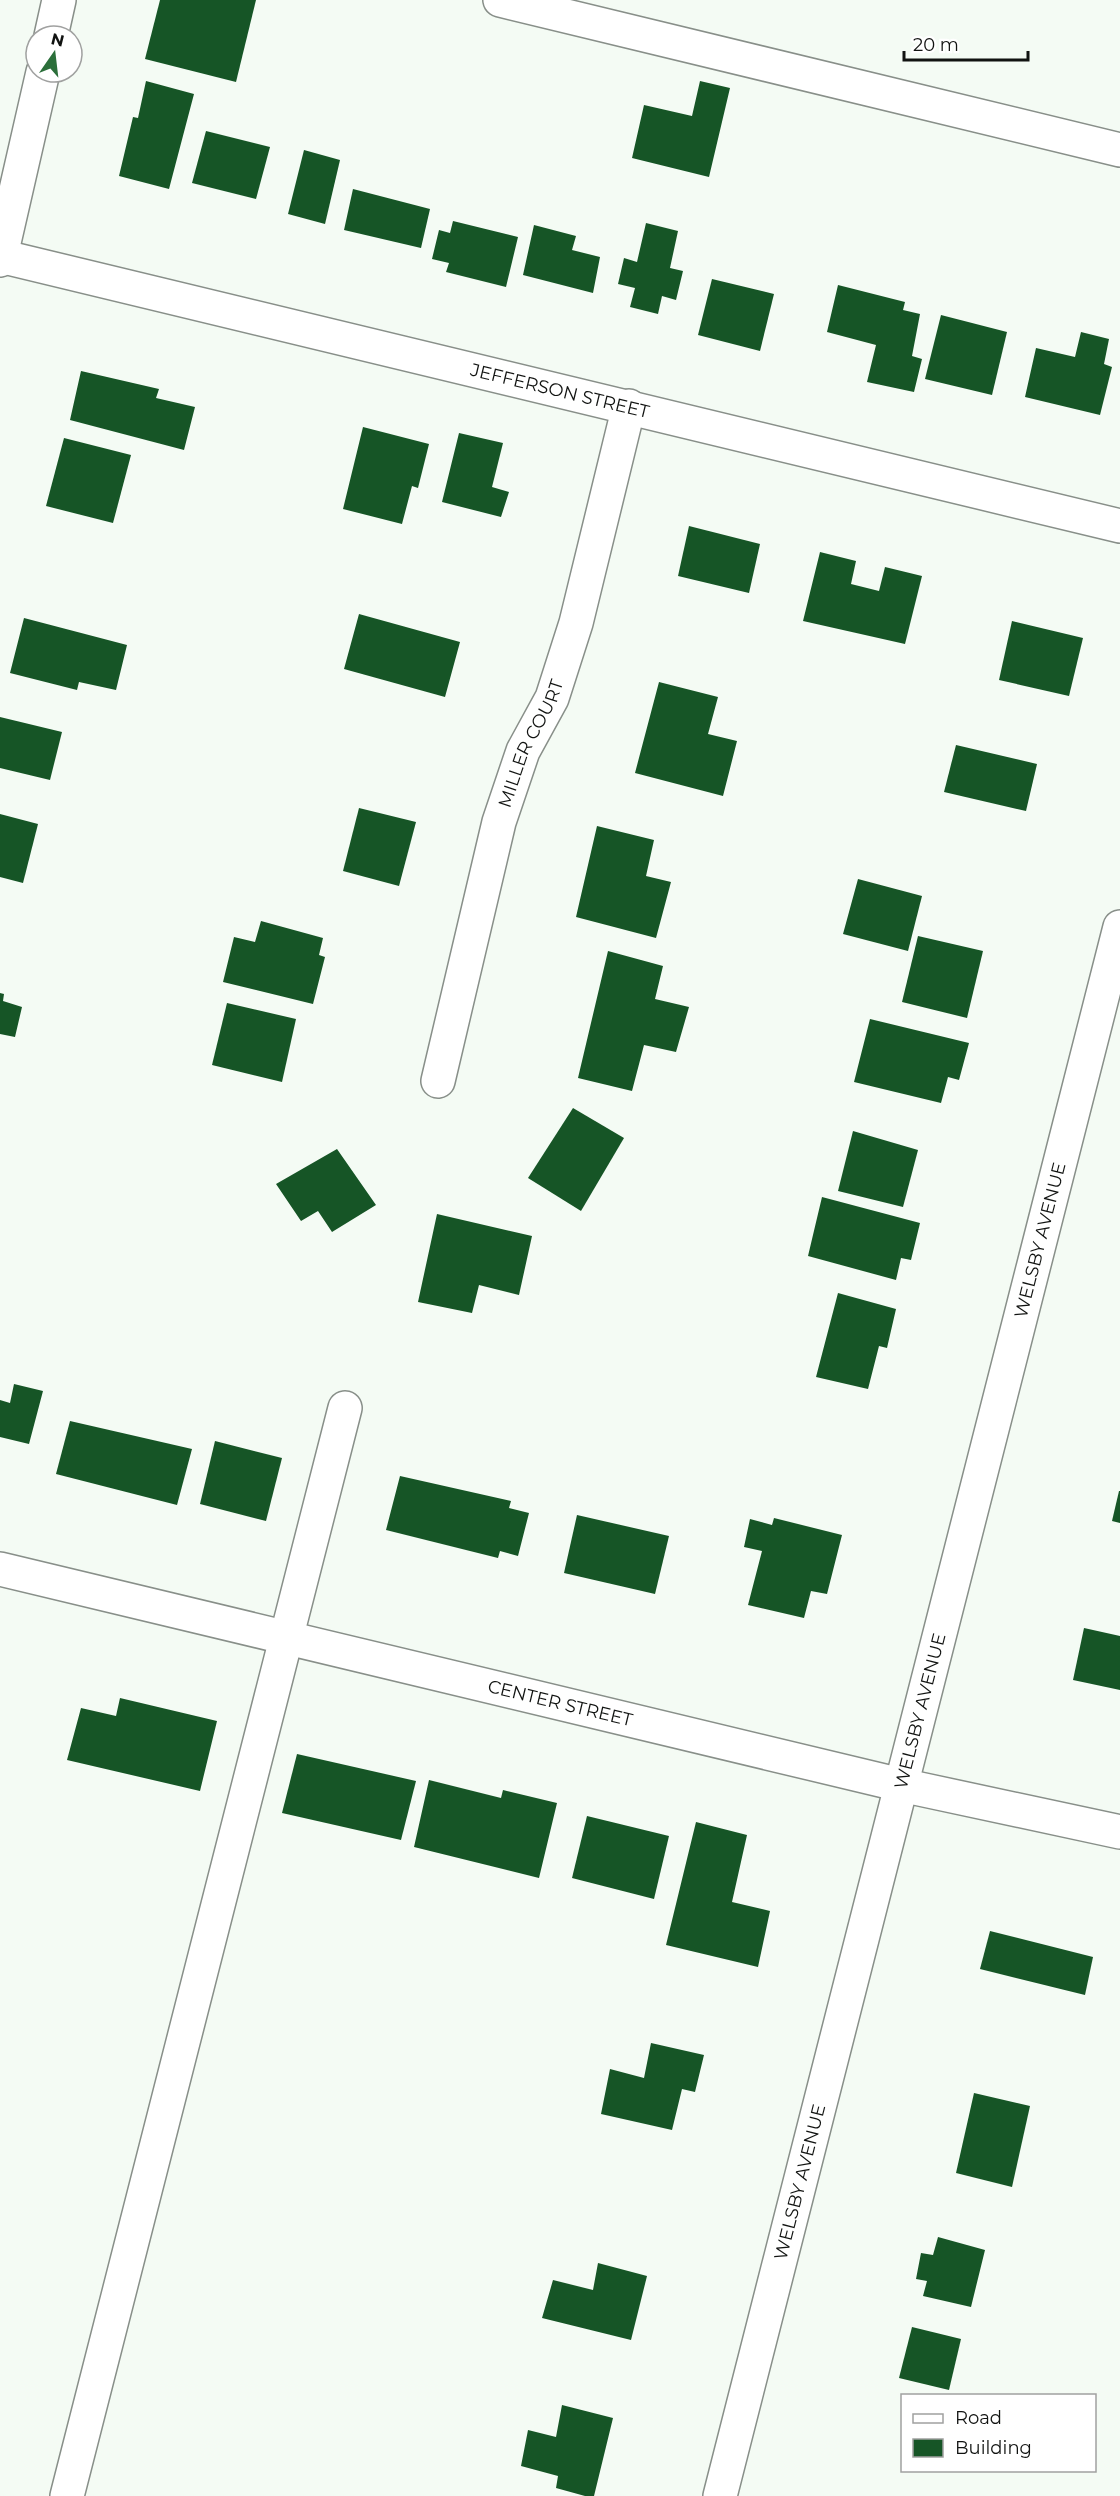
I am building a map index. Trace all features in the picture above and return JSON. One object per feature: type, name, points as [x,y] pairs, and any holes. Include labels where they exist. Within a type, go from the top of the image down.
[{"type":"street","points":[[54,24],[59,0]]},
{"type":"street","points":[[500,0],[1120,150]]},
{"type":"street","points":[[0,258],[40,84]]},
{"type":"street","name":"JEFFERSON STREET","points":[[0,258],[629,406],[1120,525]]},
{"type":"street","name":"MILLER COURT","points":[[438,1081],[499,822],[523,751],[552,699],[576,623],[629,406]]},
{"type":"street","name":"WELSBY AVENUE","points":[[720,2496],[1120,927]]},
{"type":"street","points":[[67,2496],[345,1408]]},
{"type":"street","name":"CENTER STREET","points":[[0,1569],[901,1785],[1120,1832]]},
{"type":"building","points":[[160,0],[256,0],[236,82],[145,59]]},
{"type":"building","points":[[146,81],[194,94],[169,189],[119,176],[133,117],[138,118]]},
{"type":"building","points":[[700,81],[730,88],[709,177],[632,158],[644,105],[692,116]]},
{"type":"building","points":[[206,131],[270,147],[256,199],[192,183]]},
{"type":"building","points":[[304,150],[340,160],[325,224],[288,214]]},
{"type":"building","points":[[353,189],[430,209],[421,248],[344,230]]},
{"type":"building","points":[[453,221],[518,237],[506,287],[446,272],[449,263],[432,259],[439,230],[450,233]]},
{"type":"building","points":[[646,223],[678,231],[670,268],[683,271],[676,300],[662,296],[658,314],[630,307],[635,288],[618,284],[624,258],[637,262]]},
{"type":"building","points":[[534,225],[576,236],[572,250],[600,257],[593,293],[523,275]]},
{"type":"building","points":[[712,279],[774,294],[760,351],[698,335]]},
{"type":"building","points":[[838,285],[905,302],[903,310],[920,314],[912,356],[922,359],[914,392],[867,382],[876,345],[827,332]]},
{"type":"building","points":[[941,315],[1007,332],[992,395],[925,379]]},
{"type":"building","points":[[1081,332],[1109,339],[1104,364],[1112,367],[1100,415],[1025,397],[1036,348],[1075,357]]},
{"type":"building","points":[[81,371],[159,389],[156,398],[195,407],[184,450],[70,420]]},
{"type":"building","points":[[363,427],[429,444],[418,488],[412,486],[402,524],[343,509]]},
{"type":"building","points":[[459,433],[503,443],[492,487],[509,492],[501,517],[442,502]]},
{"type":"building","points":[[64,438],[131,455],[113,523],[46,506]]},
{"type":"building","points":[[689,526],[760,544],[749,593],[678,576]]},
{"type":"building","points":[[820,552],[856,561],[851,584],[879,591],[885,567],[922,576],[905,644],[803,621]]},
{"type":"building","points":[[359,614],[460,642],[445,697],[344,669]]},
{"type":"building","points":[[24,618],[127,645],[116,690],[79,682],[77,690],[10,673]]},
{"type":"building","points":[[1012,621],[1083,638],[1069,696],[999,680]]},
{"type":"building","points":[[659,682],[718,697],[708,734],[737,741],[723,796],[635,773]]},
{"type":"building","points":[[0,717],[62,732],[50,780],[0,768]]},
{"type":"building","points":[[956,745],[1037,764],[1026,811],[944,792]]},
{"type":"building","points":[[359,808],[416,822],[399,886],[343,871]]},
{"type":"building","points":[[0,814],[38,824],[23,883],[0,877]]},
{"type":"building","points":[[597,826],[654,840],[646,876],[671,882],[656,938],[576,917]]},
{"type":"building","points":[[858,879],[922,896],[908,951],[843,934]]},
{"type":"building","points":[[261,921],[323,938],[319,955],[325,957],[313,1004],[223,982],[234,937],[255,942]]},
{"type":"building","points":[[918,936],[983,951],[967,1018],[902,1002]]},
{"type":"building","points":[[608,951],[663,966],[655,999],[689,1007],[676,1052],[644,1045],[632,1091],[578,1078]]},
{"type":"building","points":[[0,993],[4,994],[3,1001],[22,1007],[15,1037],[0,1034]]},
{"type":"building","points":[[227,1003],[296,1019],[282,1082],[212,1065]]},
{"type":"building","points":[[870,1019],[969,1043],[959,1080],[948,1077],[941,1103],[854,1082]]},
{"type":"building","points":[[573,1108],[624,1138],[581,1211],[528,1178]]},
{"type":"building","points":[[853,1131],[918,1150],[903,1207],[838,1191]]},
{"type":"building","points":[[337,1149],[376,1205],[332,1232],[318,1211],[301,1221],[276,1184]]},
{"type":"building","points":[[822,1197],[920,1223],[911,1260],[901,1258],[896,1280],[808,1256]]},
{"type":"building","points":[[437,1214],[532,1236],[519,1295],[479,1285],[472,1313],[418,1302]]},
{"type":"building","points":[[838,1293],[896,1309],[887,1348],[879,1346],[868,1389],[816,1377]]},
{"type":"building","points":[[14,1384],[43,1391],[29,1444],[0,1437],[0,1400],[10,1403]]},
{"type":"building","points":[[70,1421],[192,1449],[177,1505],[56,1474]]},
{"type":"building","points":[[215,1441],[282,1458],[266,1521],[200,1504]]},
{"type":"building","points":[[400,1476],[511,1501],[509,1508],[529,1513],[518,1556],[500,1551],[498,1558],[386,1530]]},
{"type":"building","points":[[1120,1491],[1120,1523],[1112,1521]]},
{"type":"building","points":[[577,1515],[669,1536],[655,1594],[564,1573]]},
{"type":"building","points":[[774,1518],[842,1535],[827,1594],[811,1591],[804,1618],[748,1605],[762,1551],[744,1547],[750,1519],[772,1525]]},
{"type":"building","points":[[1084,1628],[1120,1636],[1120,1690],[1073,1680]]},
{"type":"building","points":[[120,1698],[217,1721],[200,1791],[67,1760],[81,1708],[116,1716]]},
{"type":"building","points":[[297,1754],[416,1781],[401,1840],[282,1813]]},
{"type":"building","points":[[429,1780],[501,1798],[503,1790],[557,1803],[539,1878],[414,1847]]},
{"type":"building","points":[[587,1816],[669,1836],[654,1899],[572,1878]]},
{"type":"building","points":[[696,1822],[747,1835],[732,1902],[770,1911],[758,1967],[666,1945]]},
{"type":"building","points":[[990,1931],[1093,1957],[1085,1995],[980,1969]]},
{"type":"building","points":[[651,2043],[704,2055],[695,2092],[682,2089],[672,2130],[601,2114],[610,2069],[644,2078]]},
{"type":"building","points":[[974,2093],[1030,2106],[1012,2187],[956,2173]]},
{"type":"building","points":[[938,2237],[985,2250],[971,2307],[923,2296],[927,2281],[916,2279],[921,2253],[933,2255]]},
{"type":"building","points":[[598,2263],[647,2276],[631,2340],[542,2318],[553,2280],[593,2290]]},
{"type":"building","points":[[912,2327],[961,2339],[949,2390],[899,2378]]},
{"type":"building","points":[[562,2405],[613,2418],[594,2496],[585,2496],[556,2488],[558,2476],[521,2466],[528,2430],[556,2437]]}]
